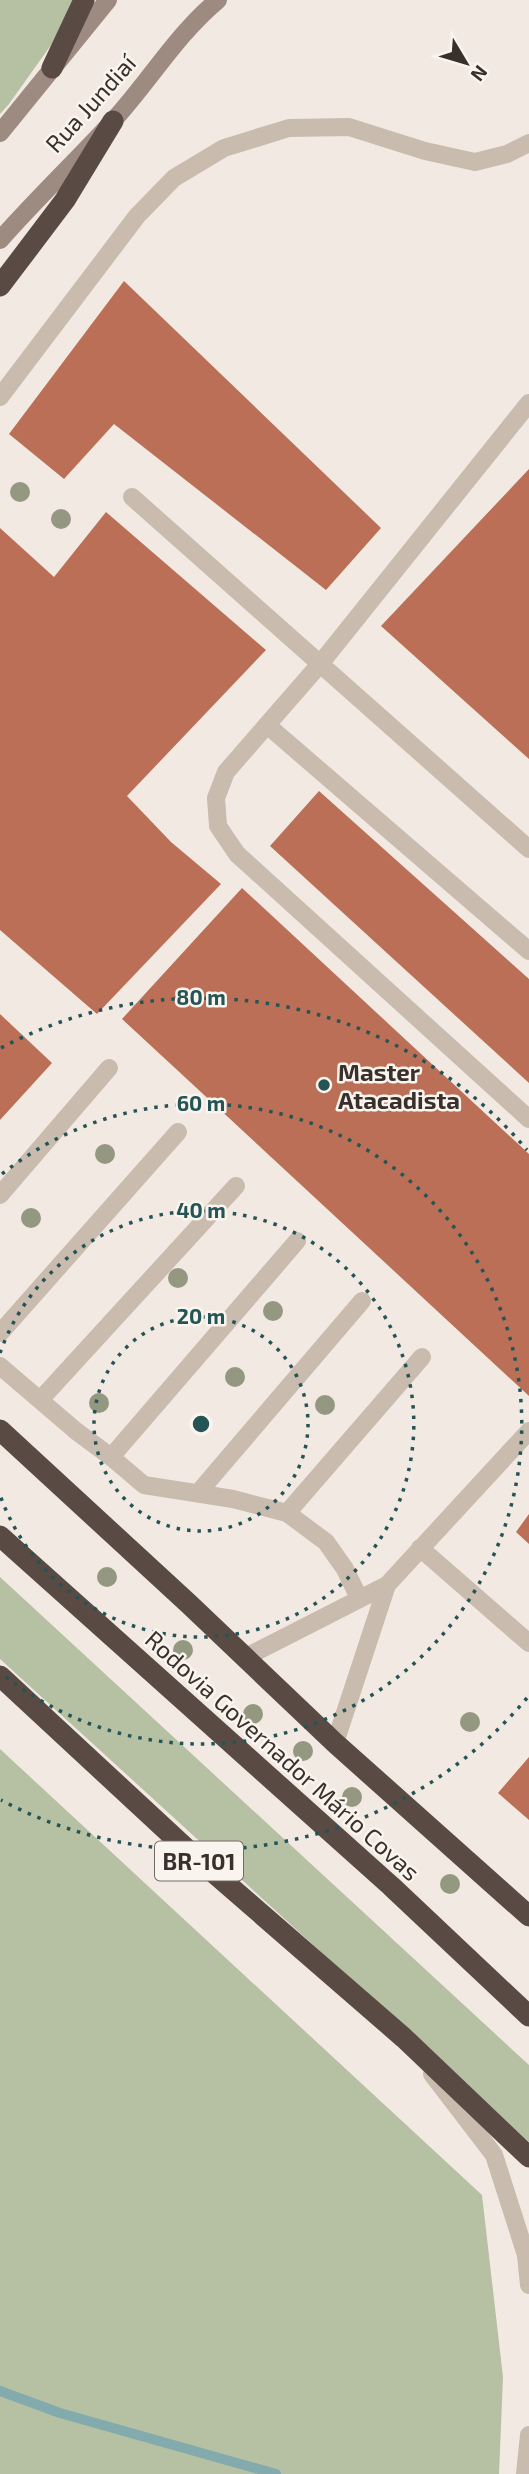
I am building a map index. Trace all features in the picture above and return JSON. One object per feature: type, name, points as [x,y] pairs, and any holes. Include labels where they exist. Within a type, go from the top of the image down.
[{"type":"highway","points":[[52,68],[84,0]]},
{"type":"highway","points":[[0,286],[65,200],[113,121]]},
{"type":"highway","points":[[0,1430],[335,1743],[529,1916]]},
{"type":"highway","name":"Rodovia Governador Mário Covas","points":[[0,1536],[391,1886],[529,2016]]},
{"type":"highway","name":"BR-101","points":[[0,1676],[191,1853],[404,2038],[529,2157]]},
{"type":"main road","name":"Rua Jundiaí","points":[[0,133],[108,0]]},
{"type":"main road","name":"Rua Jundiaí","points":[[0,240],[113,121],[172,46],[218,0]]},
{"type":"lane","points":[[0,397],[137,216],[174,177],[224,148],[289,128],[349,127],[425,151],[475,162],[507,154],[529,143]]},
{"type":"lane","points":[[529,403],[320,664],[226,772],[216,798],[218,825],[237,854],[529,1119]]},
{"type":"lane","points":[[132,497],[529,849]]},
{"type":"lane","points":[[267,724],[529,951]]},
{"type":"lane","points":[[0,1195],[109,1068]]},
{"type":"lane","points":[[0,1334],[178,1132]]},
{"type":"lane","points":[[40,1400],[236,1186]]},
{"type":"lane","points":[[111,1457],[297,1241]]},
{"type":"lane","points":[[198,1493],[362,1301]]},
{"type":"lane","points":[[287,1513],[422,1357]]},
{"type":"lane","points":[[0,1366],[144,1485],[198,1493],[287,1513],[326,1542],[345,1569],[359,1598]]},
{"type":"lane","points":[[244,1658],[387,1585],[529,1432]]},
{"type":"lane","points":[[420,1548],[529,1643]]},
{"type":"lane","points":[[335,1743],[387,1585]]},
{"type":"lane","points":[[404,2038],[494,2155],[526,2255],[529,2285]]},
{"type":"lane","points":[[525,2474],[529,2435]]},
{"type":"green space","points":[[0,0],[83,0],[0,114]]},
{"type":"green space","points":[[0,1577],[529,2065],[529,2142],[0,1659]]},
{"type":"green space","points":[[0,1749],[482,2195],[503,2377],[499,2474],[0,2474]]},
{"type":"building","points":[[124,281],[381,528],[326,590],[114,424],[64,479],[9,434]]},
{"type":"building","points":[[529,469],[529,759],[381,626]]},
{"type":"building","points":[[106,512],[266,650],[127,796],[171,842],[221,884],[97,1014],[0,930],[0,528],[54,577]]},
{"type":"building","points":[[319,791],[529,979],[529,1083],[270,846]]},
{"type":"building","points":[[242,888],[529,1154],[529,1396],[122,1019]]},
{"type":"building","points":[[0,1014],[52,1063],[0,1120]]},
{"type":"building","points":[[529,1514],[529,1544],[516,1532]]},
{"type":"building","points":[[529,1757],[529,1820],[498,1793]]},
{"type":"waterway","points":[[0,2391],[60,2413],[276,2474]]},
{"type":"place","name":"Master Atacadista","points":[[324,1085]]}]
